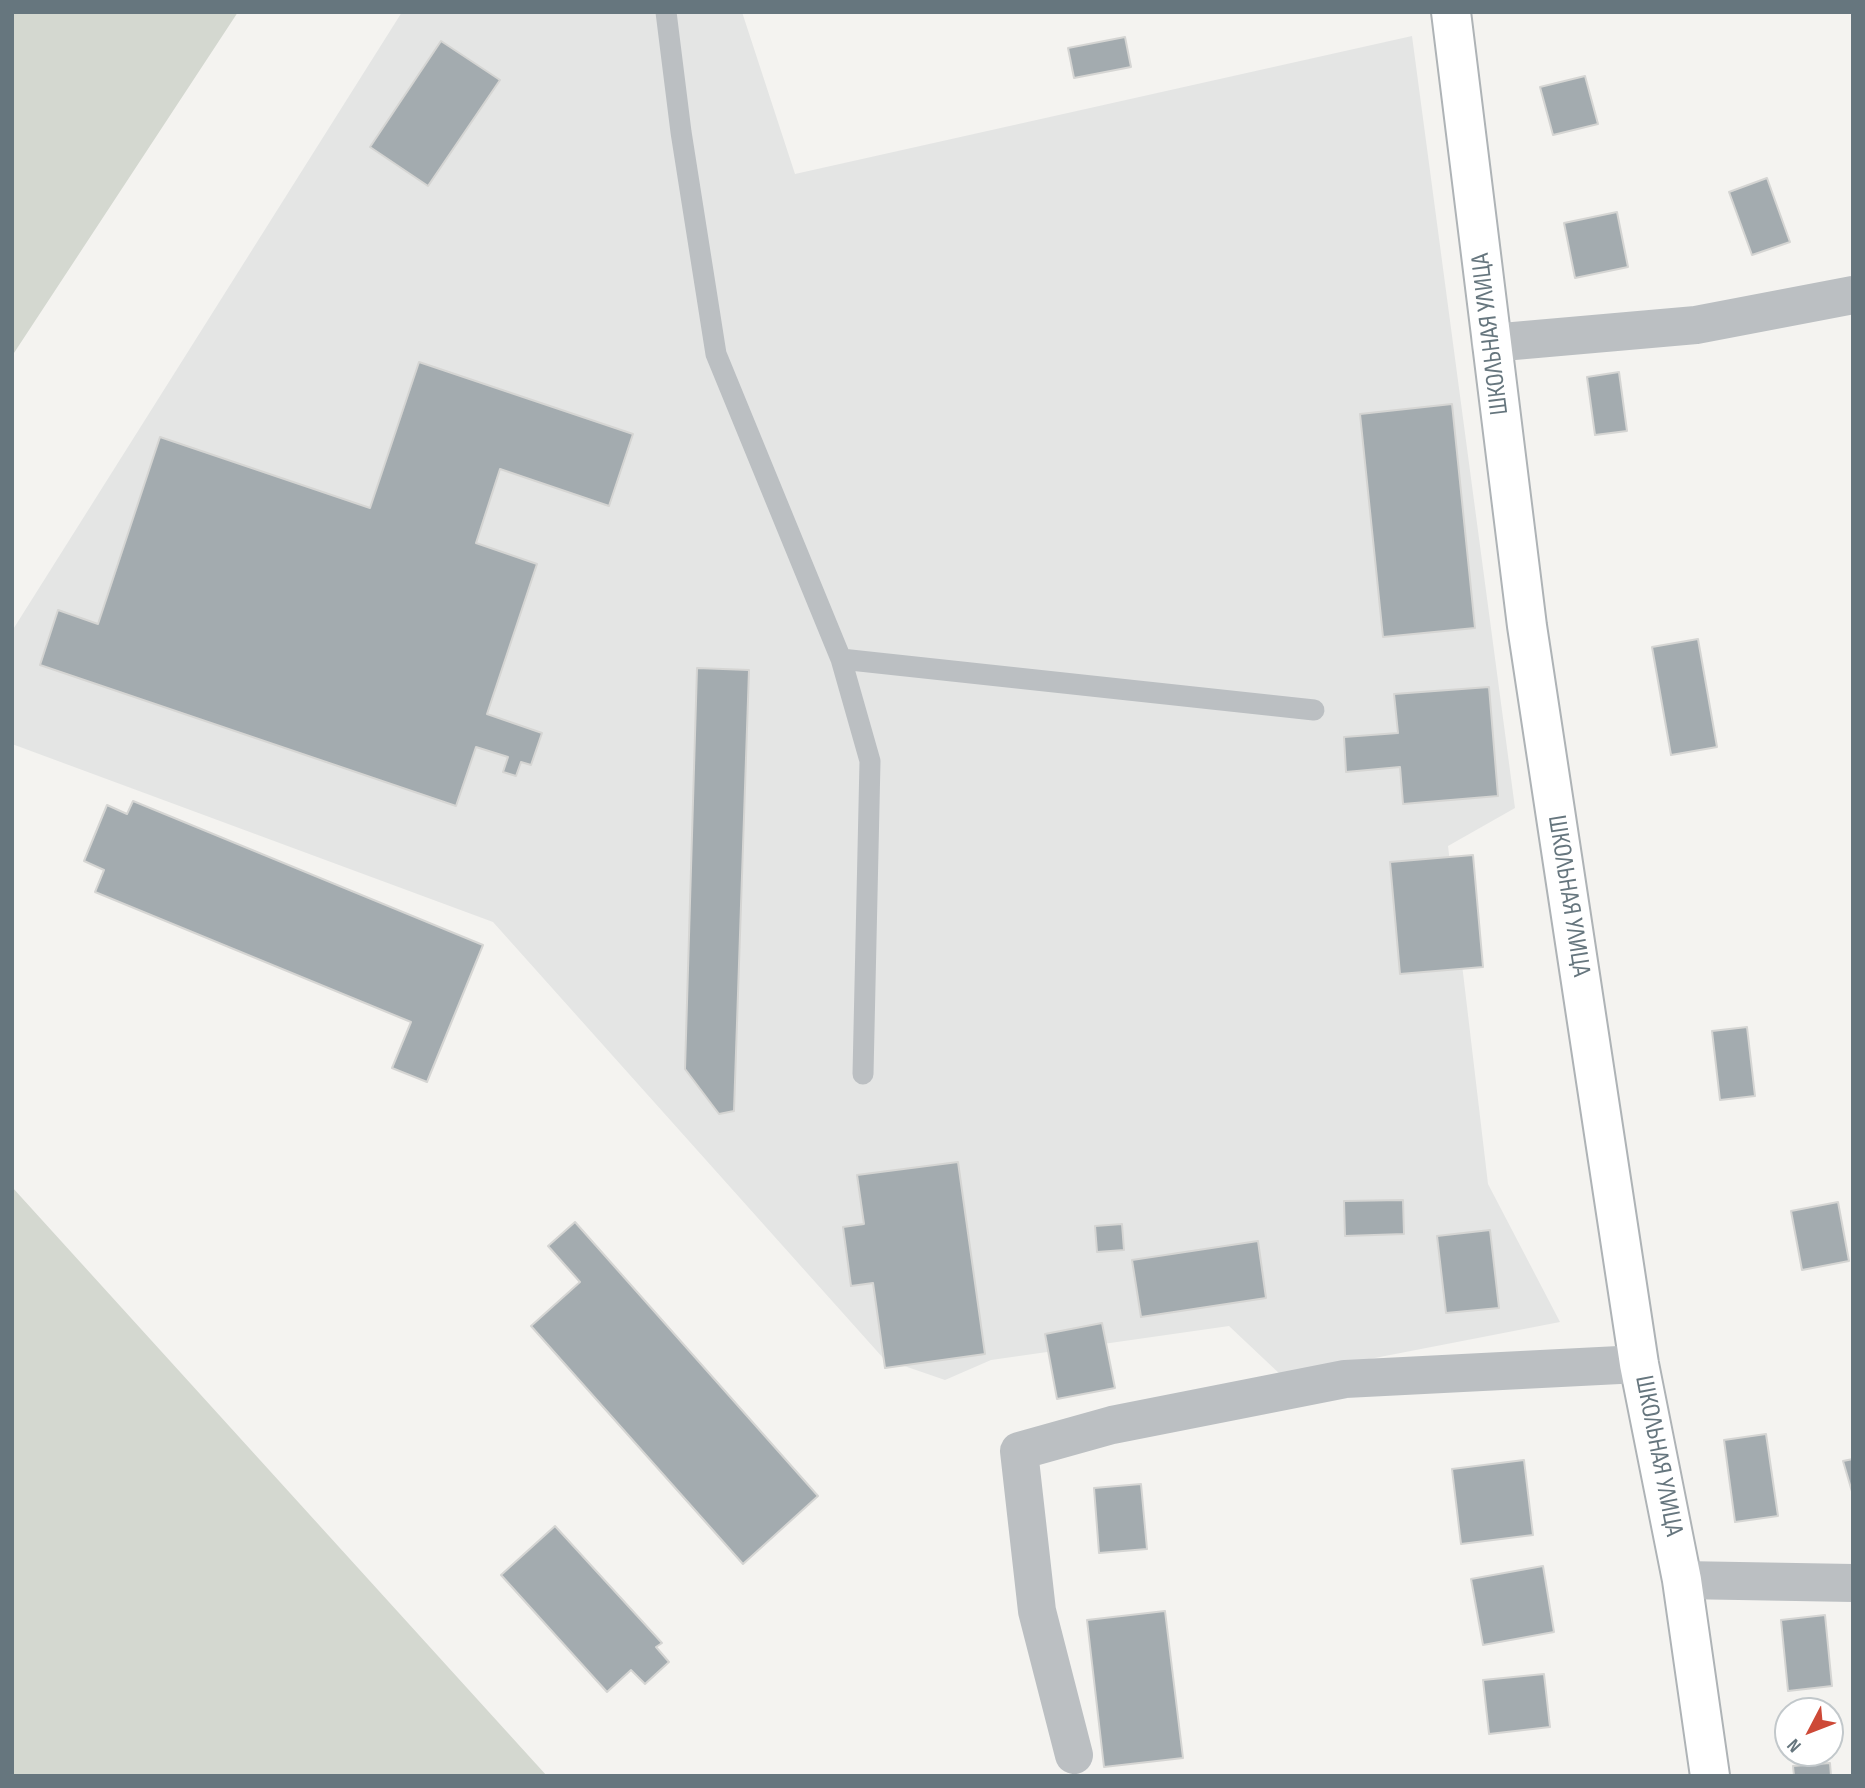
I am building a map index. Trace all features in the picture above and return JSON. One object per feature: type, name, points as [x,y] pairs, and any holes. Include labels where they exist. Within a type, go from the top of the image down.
[{"type":"street","name":"ШКОЛЬНАЯ УЛИЦА","points":[[1451,12],[1527,626],[1640,1364],[1682,1580],[1710,1776]]},
{"type":"street","points":[[1492,343],[1696,325],[1853,295]]},
{"type":"street","points":[[1074,1755],[1037,1611],[1019,1451],[1112,1425],[1345,1379],[1640,1364]]},
{"type":"street","points":[[1682,1580],[1853,1583]]},
{"type":"lane","points":[[666,12],[681,132],[716,354],[841,659],[870,761],[863,1074]]},
{"type":"lane","points":[[841,659],[1314,710]]},
{"type":"shaded area","points":[[12,12],[238,12],[12,356]]},
{"type":"shaded area","points":[[402,12],[742,12],[795,174],[1412,36],[1515,808],[1448,846],[1488,1184],[1560,1322],[1282,1376],[1229,1326],[991,1360],[945,1380],[884,1359],[493,922],[12,744],[12,631]]},
{"type":"shaded area","points":[[12,1187],[547,1776],[12,1776]]},
{"type":"building","points":[[1125,37],[1131,67],[1074,78],[1068,48]]},
{"type":"building","points":[[441,41],[500,80],[428,186],[370,147]]},
{"type":"building","points":[[1585,76],[1598,124],[1553,135],[1540,87]]},
{"type":"building","points":[[1767,178],[1790,242],[1752,255],[1729,192]]},
{"type":"building","points":[[1617,212],[1628,267],[1575,278],[1564,223]]},
{"type":"building","points":[[419,362],[633,434],[609,506],[500,469],[476,543],[537,564],[487,714],[542,733],[531,765],[521,762],[516,776],[503,772],[508,757],[476,747],[456,806],[40,665],[58,610],[98,624],[160,437],[370,508]]},
{"type":"building","points":[[1619,372],[1627,431],[1595,435],[1587,377]]},
{"type":"building","points":[[1452,404],[1475,628],[1383,637],[1360,414]]},
{"type":"building","points":[[1698,639],[1717,747],[1671,755],[1652,647]]},
{"type":"building","points":[[697,668],[749,670],[734,1111],[719,1114],[685,1069]]},
{"type":"building","points":[[1489,687],[1498,796],[1403,804],[1400,767],[1346,772],[1344,737],[1398,733],[1394,694]]},
{"type":"building","points":[[133,801],[483,945],[427,1082],[392,1068],[411,1022],[95,892],[104,870],[84,861],[107,805],[127,814]]},
{"type":"building","points":[[1473,855],[1483,967],[1400,974],[1390,862]]},
{"type":"building","points":[[1747,1027],[1755,1096],[1720,1100],[1712,1031]]},
{"type":"building","points":[[958,1162],[985,1354],[885,1368],[873,1283],[851,1286],[843,1227],[864,1224],[857,1175]]},
{"type":"building","points":[[1403,1200],[1404,1234],[1345,1236],[1344,1201]]},
{"type":"building","points":[[1838,1202],[1849,1261],[1802,1270],[1791,1211]]},
{"type":"building","points":[[575,1222],[818,1496],[743,1564],[531,1326],[580,1282],[548,1246]]},
{"type":"building","points":[[1122,1224],[1124,1250],[1097,1252],[1095,1226]]},
{"type":"building","points":[[1490,1230],[1499,1308],[1446,1313],[1437,1236]]},
{"type":"building","points":[[1258,1241],[1266,1298],[1141,1317],[1132,1260]]},
{"type":"building","points":[[1102,1323],[1115,1388],[1057,1399],[1045,1334]]},
{"type":"building","points":[[1766,1434],[1778,1516],[1735,1522],[1724,1440]]},
{"type":"building","points":[[1853,1459],[1853,1495],[1843,1461]]},
{"type":"building","points":[[1524,1460],[1533,1535],[1461,1544],[1452,1469]]},
{"type":"building","points":[[1141,1484],[1147,1549],[1099,1553],[1094,1488]]},
{"type":"building","points":[[555,1526],[662,1643],[656,1647],[669,1662],[645,1684],[631,1670],[607,1692],[501,1575]]},
{"type":"building","points":[[1543,1566],[1554,1632],[1483,1645],[1471,1579]]},
{"type":"building","points":[[1165,1611],[1183,1758],[1104,1767],[1087,1620]]},
{"type":"building","points":[[1825,1615],[1832,1686],[1788,1691],[1781,1620]]},
{"type":"building","points":[[1544,1674],[1550,1727],[1489,1734],[1483,1680]]},
{"type":"building","points":[[1793,1767],[1830,1767],[1831,1776],[1794,1776]]}]
